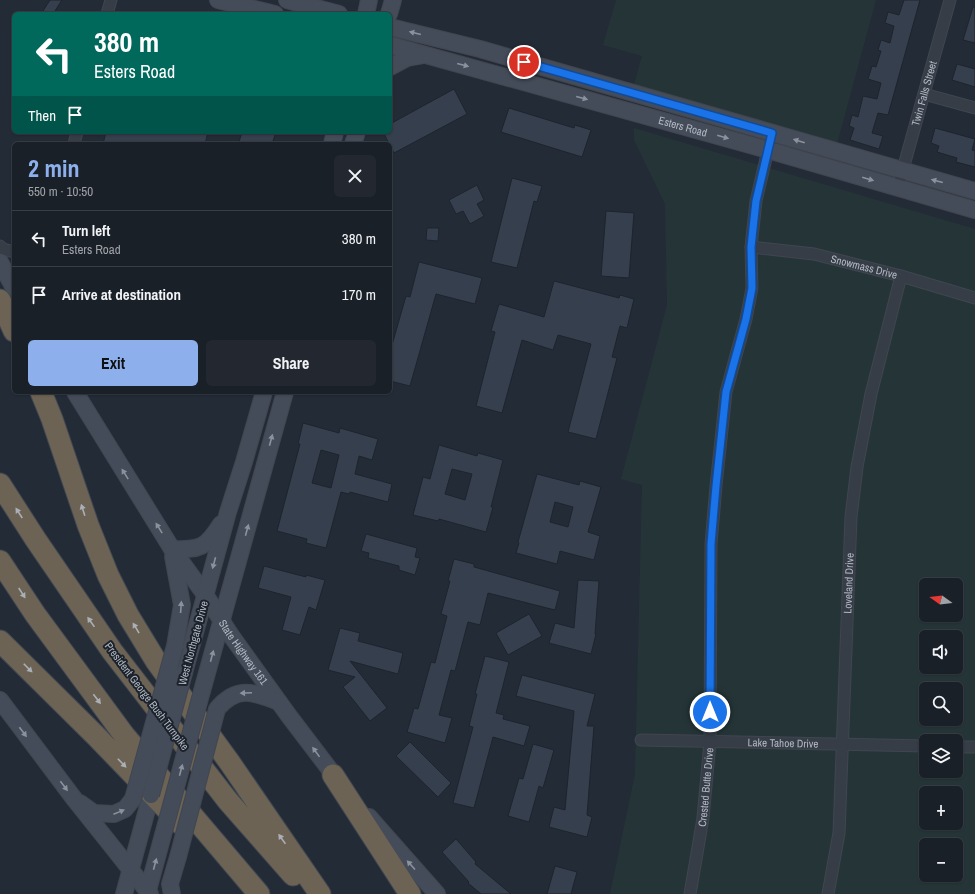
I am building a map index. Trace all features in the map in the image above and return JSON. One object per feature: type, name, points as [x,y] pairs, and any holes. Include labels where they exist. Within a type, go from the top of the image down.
[{"type":"highway","points":[[0,300],[12,327]]},
{"type":"highway","points":[[42,394],[52,419],[88,525],[108,575],[128,616],[156,661],[230,763],[320,894]]},
{"type":"highway","name":"President George Bush Turnpike","points":[[0,484],[73,596],[120,663],[228,801],[292,874],[312,894]]},
{"type":"highway","points":[[0,561],[60,649],[124,735],[259,894]]},
{"type":"highway","points":[[0,641],[95,735],[181,824],[259,894]]},
{"type":"highway","points":[[333,775],[410,894]]},
{"type":"main road","points":[[218,0],[266,12]]},
{"type":"main road","points":[[287,0],[332,12]]},
{"type":"main road","points":[[366,12],[369,0]]},
{"type":"main road","points":[[390,12],[393,0]]},
{"type":"main road","name":"Esters Road","points":[[392,27],[480,49],[975,191]]},
{"type":"main road","name":"Esters Road","points":[[392,45],[768,150],[975,210]]},
{"type":"main road","points":[[392,66],[407,58],[426,54]]},
{"type":"main road","points":[[0,262],[12,284]]},
{"type":"main road","name":"State Highway 161","points":[[76,394],[172,548],[206,596],[221,621],[279,702],[333,775],[437,894]]},
{"type":"main road","name":"West Northgate Drive","points":[[124,894],[228,512],[263,394]]},
{"type":"main road","name":"West Northgate Drive","points":[[148,893],[221,621],[284,394]]},
{"type":"main road","points":[[75,800],[94,813],[114,814],[125,809],[133,799],[175,646],[182,604],[172,548],[200,548],[211,539],[228,512]]},
{"type":"main road","points":[[172,894],[170,884],[217,709],[224,701],[236,694],[255,693],[279,702]]},
{"type":"main road","points":[[0,700],[75,800],[148,893]]},
{"type":"street","points":[[108,12],[111,0]]},
{"type":"street","name":"Twin Falls Street","points":[[898,187],[950,0]]},
{"type":"street","points":[[924,94],[975,108]]},
{"type":"street","name":"Crested Butte Drive","points":[[690,894],[703,818],[710,742],[711,544],[726,392],[746,319],[752,288],[751,247],[756,201],[772,133]]},
{"type":"street","points":[[0,246],[3,249],[12,251]]},
{"type":"street","name":"Snowmass Drive","points":[[751,247],[814,254],[901,276],[975,298]]},
{"type":"street","name":"Loveland Drive","points":[[828,894],[839,833],[852,510],[857,467],[871,394],[901,276]]},
{"type":"street","name":"Lake Tahoe Drive","points":[[641,740],[919,746]]},
{"type":"street","points":[[963,746],[975,747]]},
{"type":"shaded area","points":[[616,0],[876,0],[837,144],[633,88],[642,56],[603,45]]},
{"type":"shaded area","points":[[634,128],[975,229],[975,894],[610,894],[635,774],[642,485],[621,479],[667,305],[665,204],[634,140]]},
{"type":"building","points":[[50,0],[62,0],[54,12],[42,12]]},
{"type":"building","points":[[904,0],[920,0],[888,115],[878,113],[872,133],[883,136],[879,149],[850,140],[854,128],[849,126],[852,115],[858,117],[863,96],[877,99],[881,83],[868,79],[872,66],[876,67],[881,51],[878,50],[881,40],[890,43],[894,26],[885,23],[888,12],[899,15]]},
{"type":"building","points":[[973,7],[975,7],[975,43],[963,40]]},
{"type":"building","points":[[957,64],[975,69],[975,87],[952,80]]},
{"type":"building","points":[[454,89],[467,114],[394,153],[392,149],[392,142],[388,142],[384,134],[392,134],[392,123]]},
{"type":"building","points":[[509,108],[574,128],[575,125],[591,130],[582,157],[501,132]]},
{"type":"building","points":[[935,128],[975,139],[972,150],[975,151],[975,167],[956,162],[957,158],[937,152],[939,146],[931,143]]},
{"type":"building","points":[[106,134],[208,134],[206,142],[104,142]]},
{"type":"building","points":[[241,134],[275,134],[273,142],[239,142]]},
{"type":"building","points":[[512,178],[542,186],[537,202],[534,201],[517,268],[491,262]]},
{"type":"building","points":[[477,185],[484,200],[477,204],[484,216],[470,224],[463,211],[456,214],[449,200]]},
{"type":"building","points":[[606,211],[634,213],[629,278],[601,276]]},
{"type":"building","points":[[427,228],[439,228],[438,241],[426,240]]},
{"type":"building","points":[[419,262],[482,278],[475,304],[436,294],[410,386],[392,382],[392,345],[406,296],[410,297]]},
{"type":"building","points":[[554,281],[619,298],[620,295],[634,299],[627,328],[620,326],[612,357],[617,358],[596,439],[568,432],[591,344],[558,335],[553,350],[522,340],[502,413],[476,406],[495,332],[491,331],[499,304],[544,317]]},
{"type":"building","points":[[303,423],[339,433],[340,428],[378,439],[372,460],[359,456],[355,474],[392,484],[388,502],[350,492],[349,494],[341,492],[326,548],[306,543],[307,539],[277,531],[300,444],[298,444]],"holes":[[[321,450],[339,455],[331,488],[312,483]]]},
{"type":"building","points":[[439,445],[477,456],[478,453],[503,460],[486,532],[439,519],[438,521],[413,515],[423,477],[430,479]],"holes":[[[452,469],[472,474],[465,500],[445,494]]]},
{"type":"building","points":[[537,474],[579,485],[580,481],[601,487],[588,532],[600,536],[594,560],[560,551],[557,564],[516,553]],"holes":[[[555,502],[573,507],[568,527],[550,522]]]},
{"type":"building","points":[[366,534],[417,548],[415,557],[420,558],[415,575],[399,570],[399,566],[368,558],[369,553],[361,551]]},
{"type":"building","points":[[454,559],[474,564],[474,567],[560,591],[555,610],[488,593],[480,625],[468,622],[455,671],[451,670],[439,715],[452,718],[445,743],[407,732],[414,708],[418,709],[431,662],[435,663],[447,616],[441,614]]},
{"type":"building","points":[[264,566],[306,577],[306,575],[325,580],[316,610],[309,607],[300,635],[282,630],[291,597],[258,588]]},
{"type":"building","points":[[578,580],[599,581],[596,634],[591,654],[549,643],[555,623],[574,628]]},
{"type":"building","points":[[529,614],[542,636],[508,655],[496,633]]},
{"type":"building","points":[[340,628],[360,633],[358,641],[403,653],[398,674],[350,661],[387,708],[370,721],[343,687],[355,677],[328,670]]},
{"type":"building","points":[[485,656],[509,662],[496,713],[504,715],[503,719],[530,726],[524,746],[493,737],[474,808],[453,803],[473,727],[469,726],[477,694],[475,694]]},
{"type":"building","points":[[522,675],[595,694],[587,726],[594,726],[587,815],[592,817],[587,837],[549,827],[554,807],[565,810],[574,711],[516,696]]},
{"type":"building","points":[[410,742],[451,783],[438,797],[396,756]]},
{"type":"building","points":[[533,744],[554,750],[543,788],[539,786],[529,822],[508,816],[519,778],[523,779]]},
{"type":"building","points":[[456,839],[476,862],[475,864],[511,894],[481,894],[468,883],[469,882],[442,852]]},
{"type":"building","points":[[555,866],[577,872],[571,894],[547,894]]},
{"type":"route","points":[[524,62],[772,133],[756,201],[751,247],[752,288],[746,319],[726,392],[711,544],[710,712]]}]
